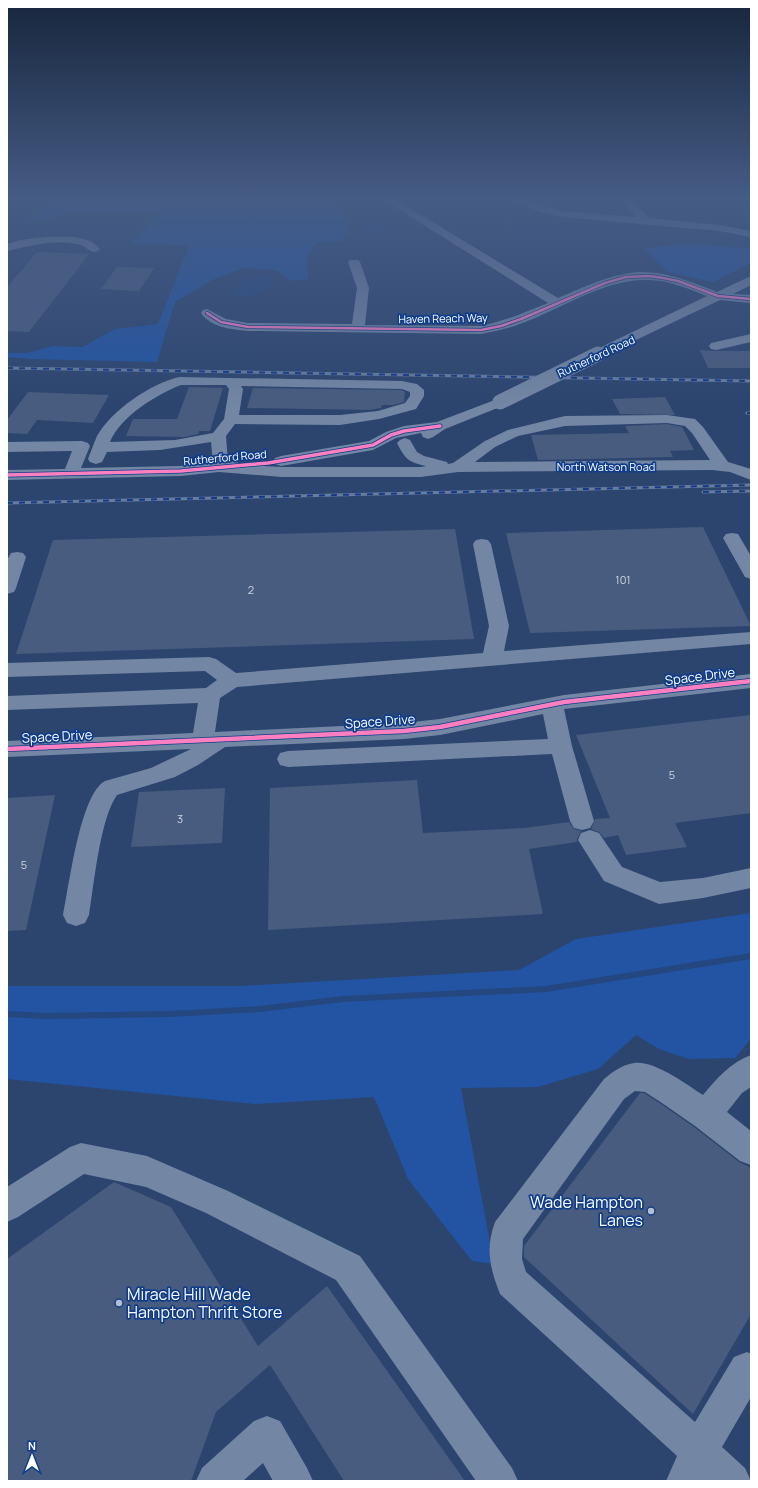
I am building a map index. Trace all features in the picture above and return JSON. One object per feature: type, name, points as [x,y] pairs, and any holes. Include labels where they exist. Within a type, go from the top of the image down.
[{"type":"street","points":[[356,267],[363,288],[358,328]]},
{"type":"street","points":[[498,267],[557,303]]},
{"type":"street","name":"Haven Reach Way","points":[[207,313],[216,321],[230,325],[248,327],[481,330],[501,326],[522,319],[616,279],[638,276],[678,281],[718,296],[751,299]]},
{"type":"street","name":"Rutherford Road","points":[[7,475],[181,471],[221,468],[312,457],[355,448],[381,453],[390,447],[422,438],[440,426],[500,402],[751,280]]},
{"type":"street","points":[[716,346],[751,338]]},
{"type":"street","points":[[90,473],[105,436],[122,414],[160,388],[178,381],[402,385],[412,387],[417,390],[417,396],[412,406],[378,415],[340,420],[231,419]]},
{"type":"street","points":[[101,447],[150,447],[197,442],[218,436],[231,419],[236,389],[230,381]]},
{"type":"street","points":[[458,467],[490,444],[513,434],[565,422],[667,419],[690,422],[698,430],[722,466]]},
{"type":"street","name":"Rutherford Road","points":[[381,453],[391,435],[404,431],[440,426]]},
{"type":"street","points":[[218,436],[221,468]]},
{"type":"street","name":"North Watson Road","points":[[405,443],[411,455],[419,460],[458,467]]},
{"type":"street","points":[[7,447],[82,446],[71,474]]},
{"type":"street","points":[[355,448],[367,464],[377,472]]},
{"type":"street","name":"North Watson Road","points":[[381,453],[406,465],[458,467],[722,466],[751,475]]},
{"type":"street","name":"North Watson Road","points":[[221,468],[282,472],[421,472],[458,467]]},
{"type":"street","points":[[732,538],[751,573]]},
{"type":"street","points":[[482,544],[499,626],[492,660]]},
{"type":"street","points":[[7,588],[17,557]]},
{"type":"street","points":[[7,703],[210,695],[232,680],[751,638]]},
{"type":"street","points":[[7,670],[209,664],[232,680]]},
{"type":"street","name":"Space Drive","points":[[7,750],[404,731],[440,727],[552,704],[751,681]]},
{"type":"street","points":[[76,914],[95,818],[102,799],[109,789],[159,774],[204,752],[211,740],[210,695]]},
{"type":"street","points":[[552,704],[561,746],[586,830],[613,874],[659,893],[703,888],[751,878]]},
{"type":"street","points":[[288,759],[561,746]]},
{"type":"street","points":[[706,1115],[732,1083],[751,1070]]},
{"type":"street","points":[[732,1481],[692,1466],[512,1282],[505,1259],[507,1234],[614,1089],[626,1079],[638,1077],[651,1080],[706,1115],[751,1150]]},
{"type":"street","points":[[7,1206],[81,1158],[147,1172],[217,1202],[348,1268],[499,1481]]},
{"type":"street","points":[[692,1466],[750,1369]]},
{"type":"street","points":[[215,1481],[267,1434],[294,1481]]},
{"type":"shaded area","points":[[180,267],[307,267],[308,279],[292,281],[276,270],[244,268],[214,279],[175,302],[157,362],[30,359],[7,357],[7,353],[27,353],[53,346],[83,347],[114,329],[158,324]]},
{"type":"shaded area","points":[[662,267],[742,267],[713,282],[667,272]]},
{"type":"shaded area","points":[[262,275],[272,277],[273,280],[268,288],[253,296],[237,298],[233,295],[236,288],[243,282]]},
{"type":"shaded area","points":[[751,913],[751,1039],[735,1058],[689,1059],[661,1050],[636,1035],[598,1069],[538,1087],[461,1088],[494,1264],[472,1261],[408,1179],[374,1097],[255,1104],[7,1079],[7,986],[240,986],[519,970],[576,939]]},
{"type":"building","points":[[24,267],[79,267],[29,332],[7,331],[7,287]]},
{"type":"building","points":[[117,267],[154,268],[139,291],[101,289]]},
{"type":"building","points":[[700,350],[751,351],[751,368],[708,368]]},
{"type":"building","points":[[189,387],[223,388],[210,431],[199,431],[198,434],[185,437],[126,436],[133,419],[177,419]]},
{"type":"building","points":[[253,388],[402,390],[405,392],[404,402],[393,405],[382,405],[381,408],[369,410],[247,408]]},
{"type":"building","points":[[28,392],[109,395],[93,423],[37,420],[27,434],[7,433],[7,420]]},
{"type":"building","points":[[665,397],[675,415],[620,414],[612,399]]},
{"type":"building","points":[[667,424],[682,427],[694,450],[670,451],[673,457],[538,460],[531,435],[629,433],[625,426]]},
{"type":"building","points":[[703,527],[751,626],[530,633],[506,533]]},
{"type":"building","points":[[455,529],[474,639],[16,654],[53,540]]},
{"type":"building","points":[[751,715],[751,813],[675,823],[687,847],[626,855],[618,835],[604,838],[599,832],[591,829],[595,819],[610,818],[576,735]]},
{"type":"building","points":[[417,780],[423,833],[524,828],[569,822],[574,829],[581,831],[577,842],[529,849],[543,914],[268,930],[270,788]]},
{"type":"building","points":[[225,788],[222,843],[131,847],[139,792]]},
{"type":"building","points":[[55,795],[26,930],[7,931],[7,798]]},
{"type":"building","name":"Wade Hampton Lanes","points":[[640,1093],[644,1093],[661,1104],[694,1127],[739,1162],[751,1168],[751,1314],[693,1414],[524,1257],[524,1246]]},
{"type":"building","name":"Miracle Hill Wade Hampton Thrift Store","points":[[114,1182],[171,1207],[258,1346],[327,1286],[465,1481],[344,1481],[270,1365],[216,1412],[191,1481],[7,1481],[7,1259]]},
{"type":"waterway","points":[[7,1014],[47,1016],[170,1014],[259,1009],[343,999],[546,989],[751,956]]},
{"type":"railway","points":[[7,368],[751,381]]},
{"type":"railway","points":[[7,503],[751,485]]},
{"type":"railway","points":[[703,492],[751,491]]},
{"type":"cycle path","points":[[207,313],[221,322],[248,327],[481,330],[501,326],[521,319],[605,283],[626,277],[649,276],[678,281],[718,296],[751,299]]},
{"type":"cycle path","points":[[7,475],[181,471],[268,463],[373,445],[391,435],[404,431],[440,426]]},
{"type":"cycle path","points":[[7,749],[404,731],[440,727],[564,702],[751,681]]},
{"type":"place","name":"Wade Hampton Lanes","points":[[651,1211]]},
{"type":"place","name":"Miracle Hill Wade Hampton Thrift Store","points":[[119,1303]]}]
